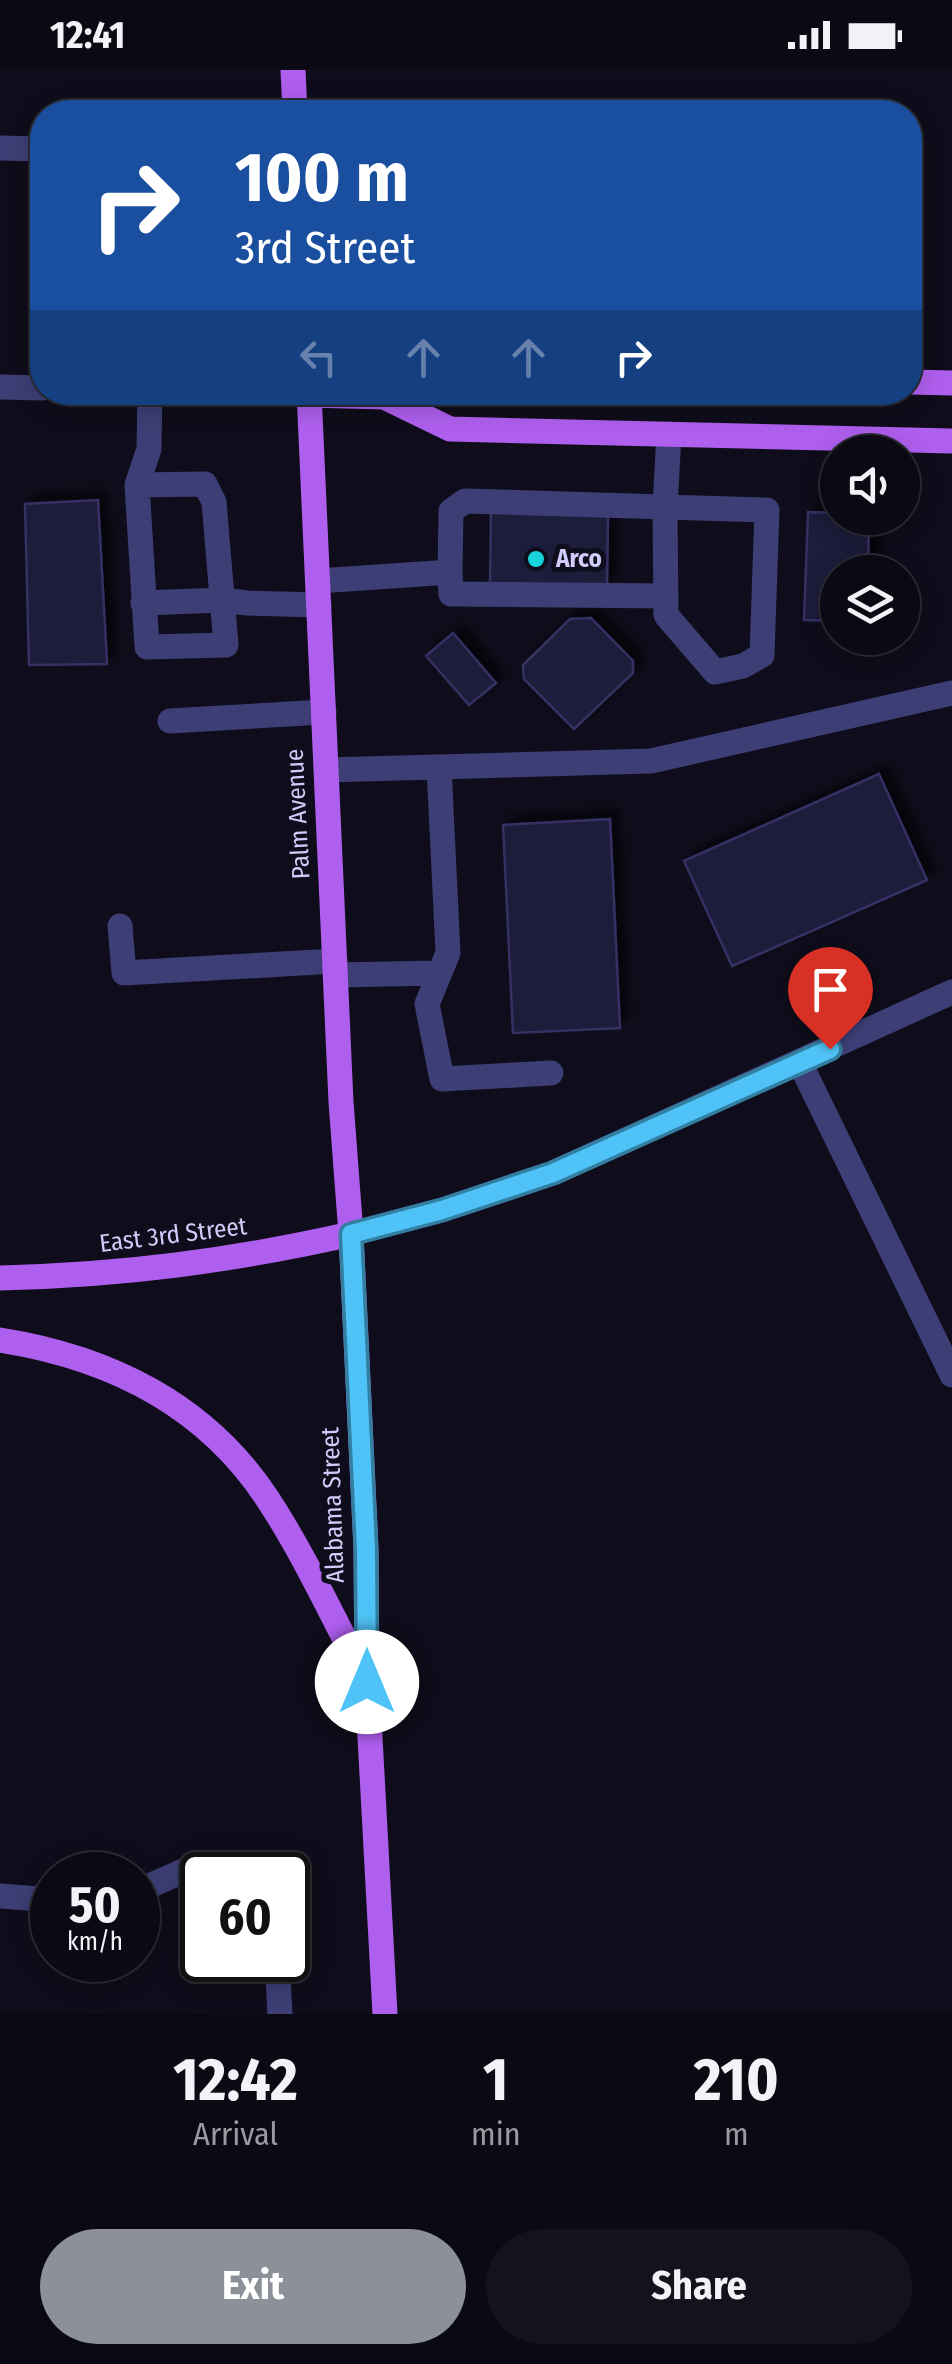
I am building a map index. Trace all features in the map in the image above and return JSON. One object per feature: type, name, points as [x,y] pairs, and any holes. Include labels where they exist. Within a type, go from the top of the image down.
[{"type":"main road","points":[[292,70],[294,100]]},
{"type":"main road","points":[[922,382],[952,383]]},
{"type":"main road","name":"Palm Avenue","points":[[309,405],[351,1234]]},
{"type":"main road","points":[[408,405],[450,429],[952,441]]},
{"type":"main road","name":"East 3rd Street","points":[[0,1278],[103,1275],[180,1266],[256,1256],[351,1234]]},
{"type":"main road","name":"Alabama Street","points":[[351,1234],[366,1549],[367,1682],[385,2014]]},
{"type":"main road","points":[[0,1340],[98,1363],[150,1388],[207,1430],[266,1496],[367,1682]]},
{"type":"street","points":[[0,148],[30,149]]},
{"type":"street","points":[[0,387],[30,388]]},
{"type":"street","points":[[137,486],[205,484],[214,502],[226,645],[147,647],[137,486],[149,449],[150,405]]},
{"type":"street","points":[[666,596],[451,594],[451,510],[466,500],[665,507],[767,510],[762,654],[744,666],[715,672],[666,615],[666,596],[665,507],[669,434]]},
{"type":"street","points":[[143,603],[223,600],[246,604],[450,572]]},
{"type":"street","points":[[326,770],[652,761],[952,693]]},
{"type":"street","points":[[170,720],[324,712]]},
{"type":"street","points":[[439,766],[448,952],[426,1004],[442,1079],[552,1073]]},
{"type":"street","points":[[120,926],[124,973],[335,968],[440,972]]},
{"type":"street","points":[[351,1234],[442,1210],[553,1173],[952,992]]},
{"type":"street","points":[[800,1063],[952,1375]]},
{"type":"street","points":[[0,1896],[30,1898]]},
{"type":"street","points":[[278,1982],[280,2014]]},
{"type":"building","points":[[98,500],[107,664],[29,665],[25,504]]},
{"type":"building","points":[[491,512],[608,513],[607,586],[490,586]]},
{"type":"building","points":[[808,512],[820,512],[820,535],[869,535],[868,555],[820,555],[820,620],[804,620]]},
{"type":"building","points":[[591,618],[633,661],[633,673],[574,729],[524,679],[523,665],[570,619]]},
{"type":"building","points":[[453,633],[496,683],[469,705],[426,656]]},
{"type":"building","points":[[879,774],[927,880],[732,966],[684,861]]},
{"type":"building","points":[[610,819],[620,1028],[513,1033],[503,825]]},
{"type":"place","name":"Arco","points":[[536,559]]},
{"type":"route","points":[[367,1682],[366,1549],[351,1234],[442,1210],[553,1173],[830,1049]]}]
